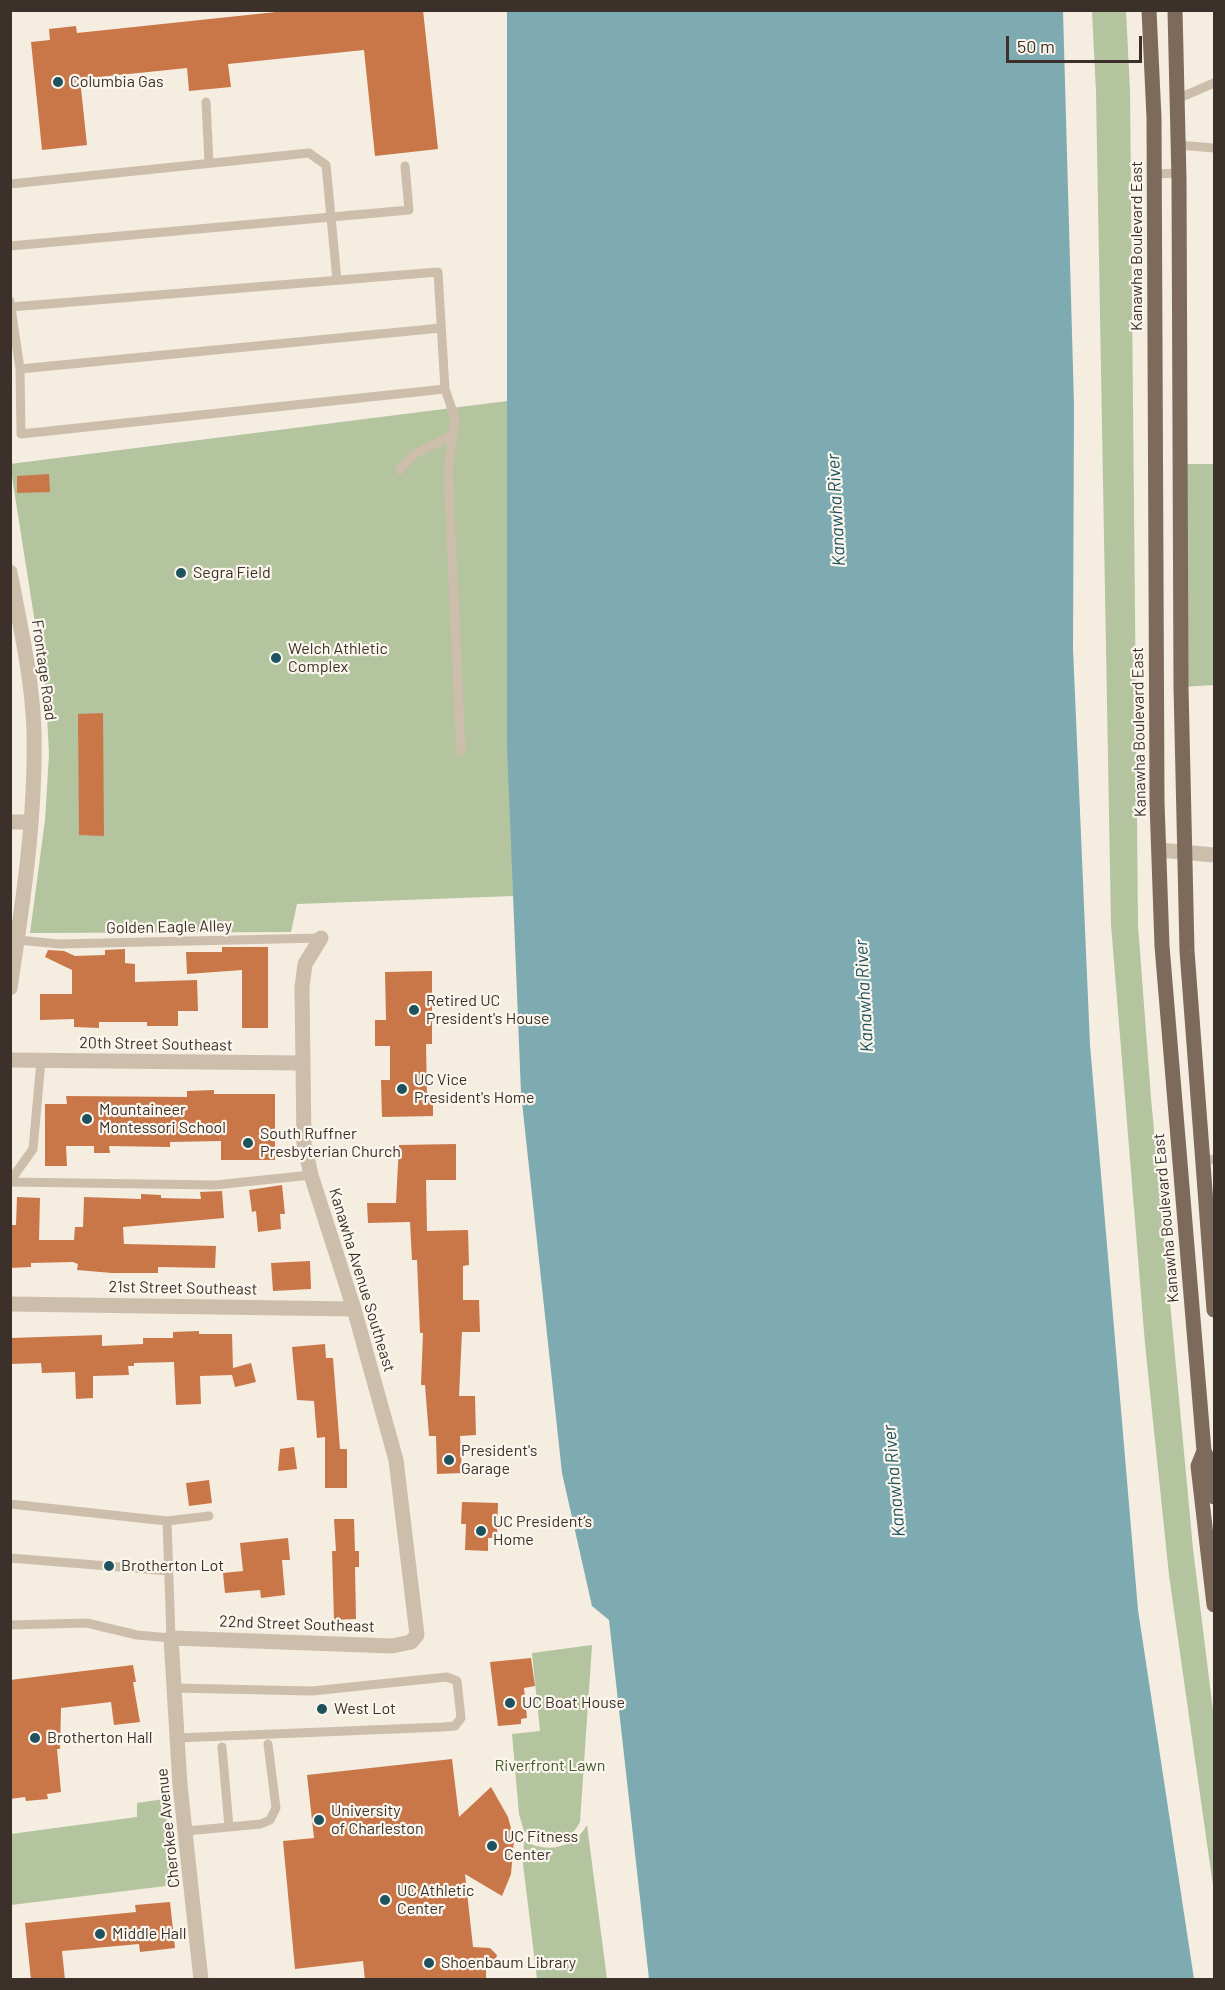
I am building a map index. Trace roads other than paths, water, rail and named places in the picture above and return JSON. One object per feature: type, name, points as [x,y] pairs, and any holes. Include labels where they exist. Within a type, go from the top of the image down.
[{"type":"main road","name":"Kanawha Boulevard East","points":[[1149,10],[1155,174],[1159,850],[1162,946],[1204,1451],[1211,1466],[1215,1497]]},
{"type":"main road","points":[[1175,10],[1179,173],[1184,853],[1187,951],[1209,1159],[1215,1310]]},
{"type":"main road","name":"Kanawha Boulevard East","points":[[1204,1451],[1198,1466],[1215,1605]]},
{"type":"street","name":"Frontage Road","points":[[10,573],[31,693],[33,770],[18,940],[10,988]]},
{"type":"street","points":[[10,822],[30,822]]},
{"type":"street","points":[[1159,850],[1215,855]]},
{"type":"street","name":"Kanawha Avenue Southeast","points":[[321,938],[305,964],[302,987],[304,1143],[310,1174],[354,1309],[396,1460],[417,1635]]},
{"type":"street","name":"20th Street Southeast","points":[[10,1060],[302,1064]]},
{"type":"street","name":"21st Street Southeast","points":[[10,1304],[354,1309]]},
{"type":"street","name":"22nd Street Southeast","points":[[171,1638],[392,1646],[411,1642],[417,1635]]},
{"type":"street","name":"Cherokee Avenue","points":[[171,1638],[177,1738],[201,1980]]},
{"type":"lane","points":[[1177,99],[1215,83]]},
{"type":"lane","points":[[206,102],[209,163]]},
{"type":"lane","points":[[1178,145],[1215,148]]},
{"type":"lane","points":[[10,184],[309,153],[326,165],[336,280]]},
{"type":"lane","points":[[10,246],[409,210],[405,166]]},
{"type":"lane","points":[[1155,174],[1179,173]]},
{"type":"lane","points":[[11,307],[438,272],[445,389],[455,418],[448,470],[461,751]]},
{"type":"lane","points":[[10,301],[20,369],[21,434],[445,389]]},
{"type":"lane","points":[[20,369],[441,328]]},
{"type":"lane","points":[[400,470],[413,455],[453,435]]},
{"type":"lane","name":"Golden Eagle Alley","points":[[18,940],[59,944],[321,938]]},
{"type":"lane","points":[[10,1182],[33,1149],[41,1061]]},
{"type":"lane","points":[[10,1182],[214,1185],[310,1174]]},
{"type":"lane","points":[[10,1504],[167,1521],[208,1516]]},
{"type":"lane","points":[[10,1625],[87,1623],[137,1635],[171,1638],[167,1521]]},
{"type":"lane","points":[[10,1558],[169,1571]]},
{"type":"lane","points":[[174,1688],[312,1691],[447,1677],[457,1681],[461,1718],[455,1726],[443,1727],[177,1738]]},
{"type":"lane","points":[[186,1831],[261,1824],[274,1815],[276,1808],[268,1744]]},
{"type":"lane","points":[[222,1747],[229,1827]]},
{"type":"water","name":"Kanawha River","points":[[507,11],[1063,11],[1074,405],[1073,649],[1090,1045],[1138,1610],[1194,1979],[649,1979],[609,1620],[592,1606],[562,1473],[521,1093],[507,746]]},
{"type":"place","name":"Columbia Gas","points":[[58,82]]},
{"type":"place","name":"Segra Field","points":[[181,573]]},
{"type":"place","name":"Welch Athletic Complex","points":[[276,658]]},
{"type":"place","name":"Retired UC President's House","points":[[414,1010]]},
{"type":"place","name":"UC Vice President's Home","points":[[402,1089]]},
{"type":"place","name":"Mountaineer Montessori School","points":[[87,1119]]},
{"type":"place","name":"South Ruffner Presbyterian Church","points":[[248,1143]]},
{"type":"place","name":"President's Garage","points":[[449,1460]]},
{"type":"place","name":"UC President’s Home","points":[[481,1531]]},
{"type":"place","name":"Brotherton Lot","points":[[109,1566]]},
{"type":"place","name":"UC Boat House","points":[[510,1703]]},
{"type":"place","name":"West Lot","points":[[322,1709]]},
{"type":"place","name":"Brotherton Hall","points":[[35,1738]]},
{"type":"place","name":"University of Charleston","points":[[319,1820]]},
{"type":"place","name":"UC Fitness Center","points":[[492,1846]]},
{"type":"place","name":"UC Athletic Center","points":[[385,1900]]},
{"type":"place","name":"Middle Hall","points":[[100,1934]]},
{"type":"place","name":"Shoenbaum Library","points":[[429,1963]]},
{"type":"park label","name":"Riverfront Lawn","points":[[550,1766]]}]
